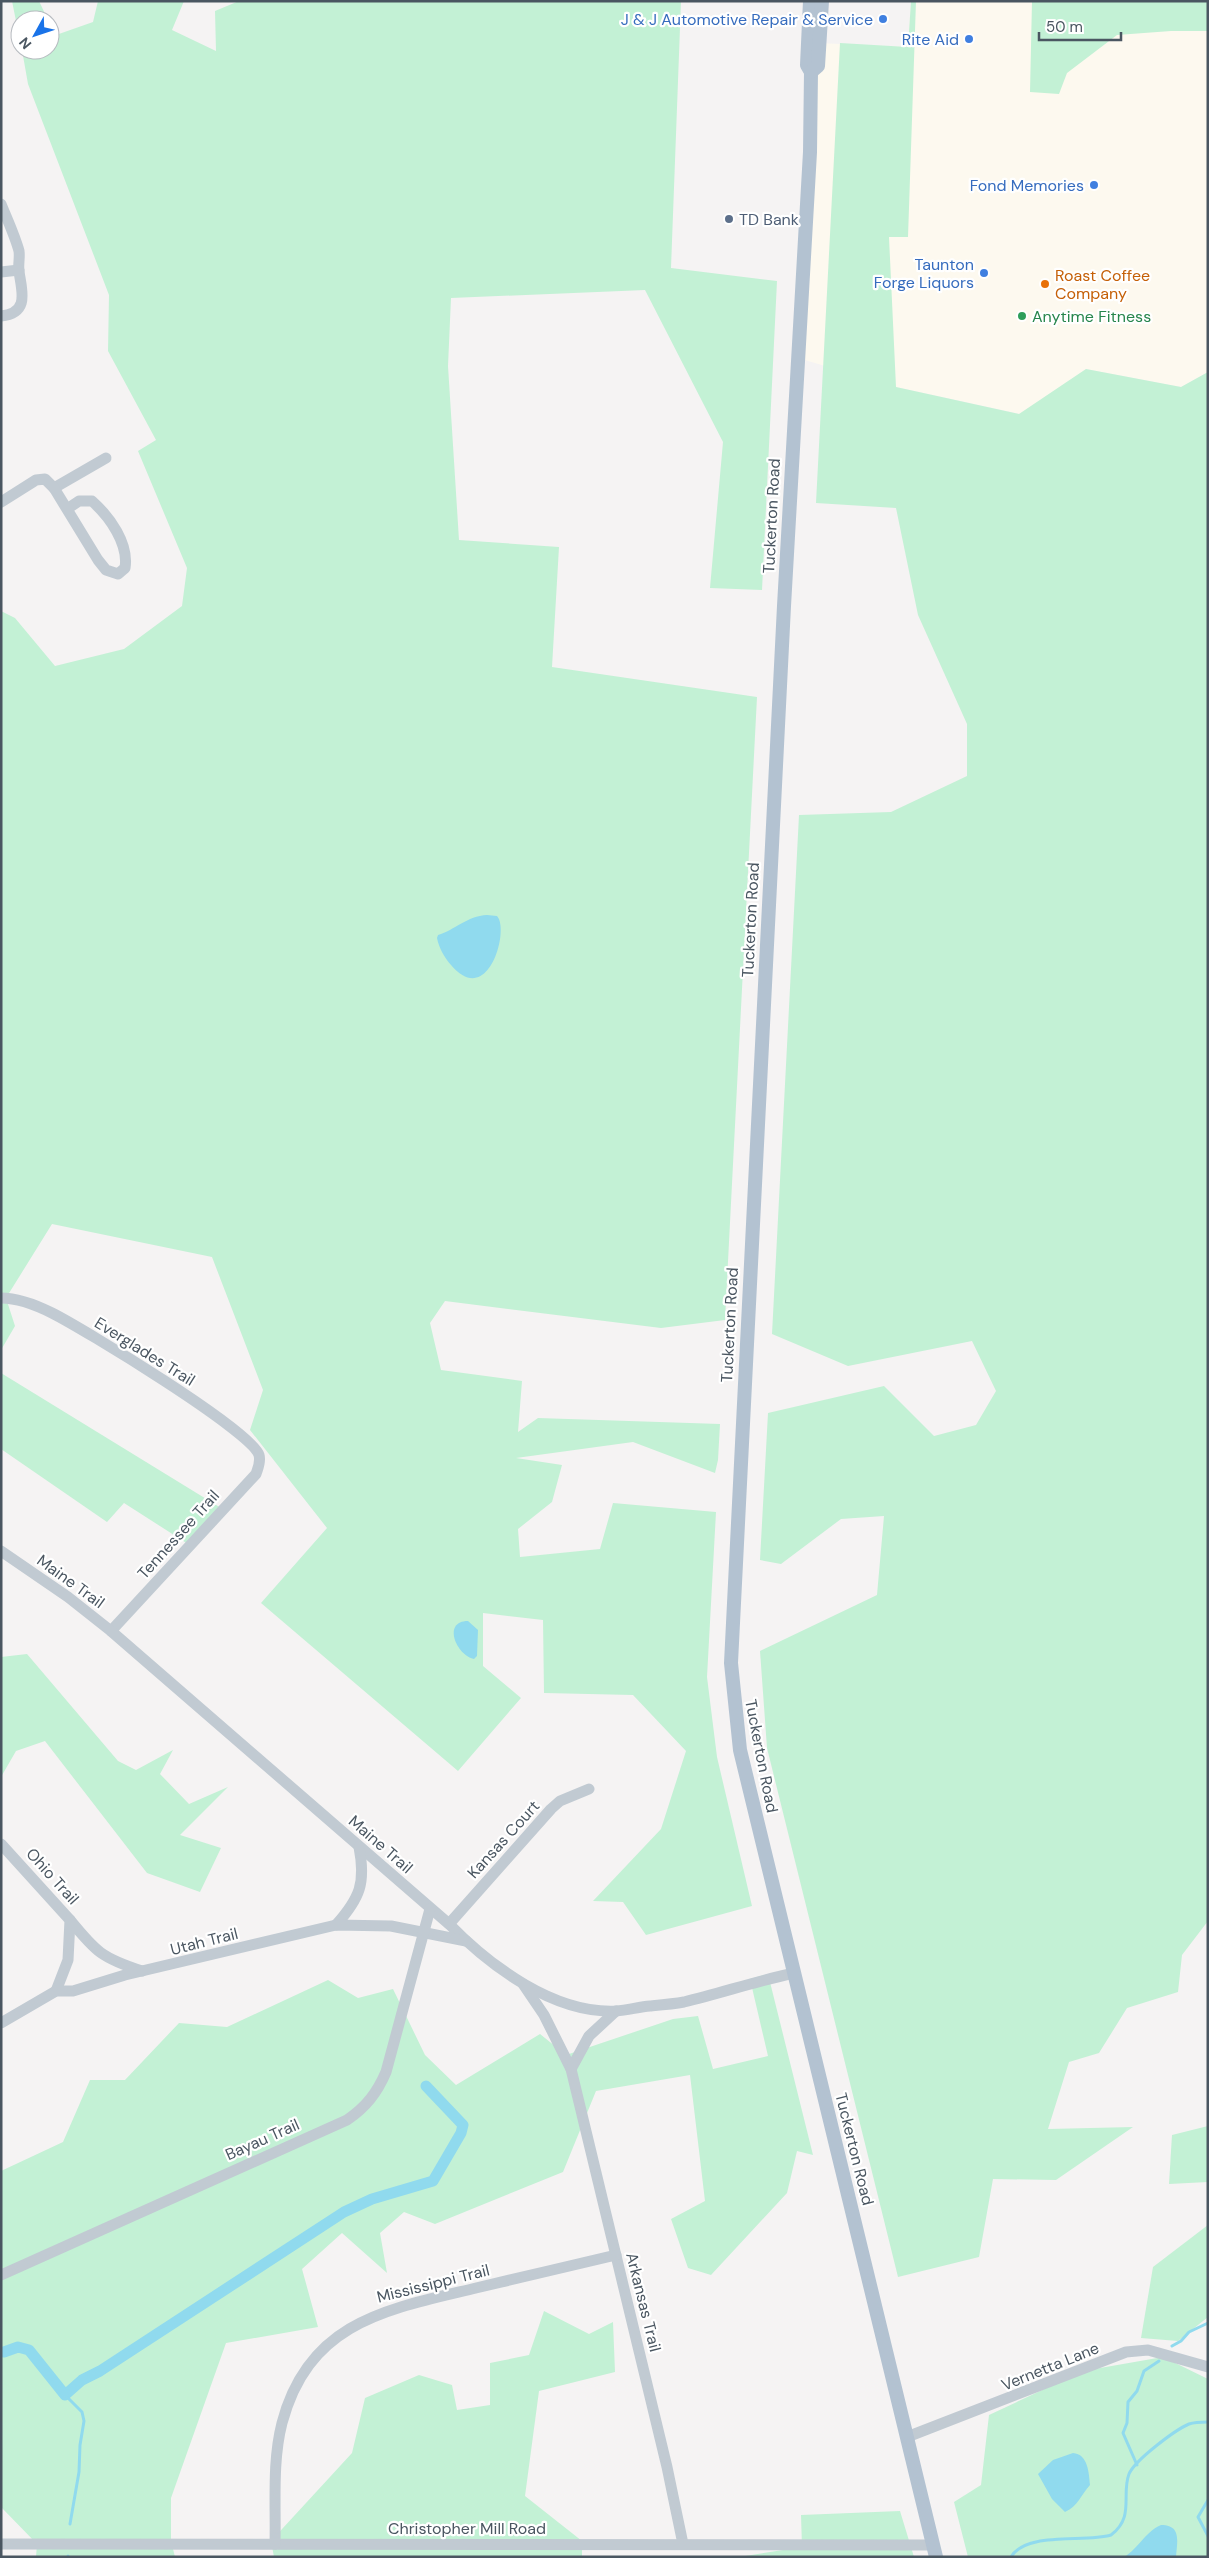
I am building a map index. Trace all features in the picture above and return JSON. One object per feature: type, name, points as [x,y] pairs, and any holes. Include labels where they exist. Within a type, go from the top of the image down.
[{"type":"main road","name":"Tuckerton Road","points":[[810,1],[807,65],[811,72],[809,162],[782,642],[731,1663],[740,1750],[934,2551]]},
{"type":"main road","name":"Tuckerton Road","points":[[811,72],[818,66],[822,1]]},
{"type":"street","points":[[1,204],[19,252],[19,270],[24,292],[23,300],[12,313],[1,316]]},
{"type":"street","points":[[1,272],[19,270]]},
{"type":"street","points":[[54,488],[106,458]]},
{"type":"street","points":[[1,502],[36,480],[45,479],[54,488],[98,560],[106,570],[118,574],[125,568],[127,556],[104,512],[92,501],[79,501],[67,509]]},
{"type":"street","name":"Everglades Trail","points":[[1,1298],[26,1302],[53,1313],[172,1385],[244,1438],[259,1455]]},
{"type":"street","name":"Tennessee Trail","points":[[111,1631],[256,1474],[259,1465],[259,1455]]},
{"type":"street","name":"Maine Trail","points":[[1,1551],[62,1592],[111,1631],[449,1924],[466,1941],[498,1967],[522,1983],[579,2006],[616,2011],[683,2002],[753,1982],[794,1973]]},
{"type":"street","name":"Kansas Court","points":[[449,1924],[551,1809],[560,1801],[589,1789]]},
{"type":"street","name":"Ohio Trail","points":[[1,1844],[70,1920],[68,1960],[56,1991]]},
{"type":"street","points":[[336,1925],[353,1906],[360,1892],[362,1860],[359,1847]]},
{"type":"street","points":[[423,1932],[430,1909]]},
{"type":"street","points":[[70,1920],[90,1945],[110,1961],[146,1972]]},
{"type":"street","name":"Utah Trail","points":[[1,2024],[56,1991],[73,1991],[125,1975],[146,1972],[336,1925],[391,1926],[466,1941]]},
{"type":"street","name":"Bayau Trail","points":[[1,2275],[347,2120],[358,2113],[374,2095],[386,2072],[423,1932]]},
{"type":"street","name":"Arkansas Trail","points":[[522,1983],[544,2015],[571,2069],[668,2467],[683,2544]]},
{"type":"street","points":[[571,2069],[589,2036],[616,2011]]},
{"type":"street","name":"Mississippi Trail","points":[[275,2544],[277,2454],[282,2424],[295,2388],[312,2362],[330,2343],[358,2323],[394,2308],[616,2255]]},
{"type":"street","name":"Vernetta Lane","points":[[907,2437],[1001,2403],[1126,2352],[1148,2350],[1208,2367]]},
{"type":"street","name":"Christopher Mill Road","points":[[1,2544],[683,2544],[934,2551]]},
{"type":"shaded area","points":[[911,1],[1208,1],[1208,372],[1181,387],[1086,369],[1020,414],[896,387],[798,358],[818,43],[908,47]]},
{"type":"green space","points":[[12,1],[39,1],[43,10],[14,10]]},
{"type":"green space","points":[[98,1],[184,1],[172,30],[216,51],[215,11],[239,1],[681,1],[671,268],[777,281],[762,590],[710,588],[723,442],[645,290],[451,298],[448,366],[459,540],[559,547],[552,667],[757,697],[725,1320],[661,1328],[445,1301],[430,1323],[441,1370],[522,1381],[518,1432],[538,1418],[720,1424],[718,1460],[715,1473],[633,1442],[516,1458],[562,1465],[552,1502],[518,1529],[520,1557],[600,1549],[613,1503],[716,1512],[707,1677],[717,1757],[752,1906],[646,1935],[623,1902],[593,1901],[661,1829],[686,1751],[633,1695],[544,1693],[543,1620],[483,1613],[483,1666],[521,1698],[458,1771],[261,1603],[327,1528],[250,1430],[263,1390],[212,1257],[52,1224],[6,1298],[15,1326],[1,1350],[1,611],[15,618],[55,666],[124,649],[182,606],[187,568],[138,451],[156,440],[108,351],[109,295],[28,84],[24,60],[60,60],[60,34],[93,22]]},
{"type":"green space","points":[[911,1],[916,1],[908,237],[889,237],[896,387],[1019,414],[1086,369],[1181,387],[1208,372],[1208,1921],[1182,1955],[1178,1992],[1127,2008],[1099,2053],[1069,2062],[1048,2129],[1133,2127],[1056,2180],[993,2179],[979,2257],[898,2277],[767,1748],[760,1651],[877,1595],[884,1516],[841,1519],[781,1564],[760,1560],[768,1413],[884,1386],[934,1436],[976,1425],[996,1391],[972,1341],[848,1366],[772,1334],[799,815],[891,812],[967,776],[967,724],[918,615],[896,508],[816,503],[840,43],[908,47]]},
{"type":"green space","points":[[1032,1],[1208,1],[1208,31],[1171,31],[1117,35],[1067,73],[1059,94],[1030,92]]},
{"type":"green space","points":[[1,1373],[221,1508],[188,1544],[124,1503],[107,1522],[1,1449]]},
{"type":"green space","points":[[27,1654],[118,1761],[136,1770],[173,1750],[160,1774],[189,1804],[228,1787],[180,1835],[221,1848],[200,1892],[147,1873],[45,1741],[16,1751],[1,1777],[1,1657]]},
{"type":"green space","points":[[768,1974],[813,2155],[797,2151],[787,2193],[711,2275],[688,2268],[671,2219],[705,2201],[690,2075],[596,2091],[563,2172],[435,2224],[404,2212],[380,2233],[387,2273],[342,2233],[302,2269],[318,2327],[226,2343],[171,2498],[171,2541],[175,2557],[36,2557],[37,2544],[1,2507],[1,2171],[63,2142],[90,2080],[125,2080],[179,2023],[227,2027],[328,1980],[358,1998],[393,1989],[425,2055],[456,2085],[540,2034],[566,2055],[673,2019],[698,2016],[713,2069],[768,2056],[750,1979]]},
{"type":"green space","points":[[1208,2126],[1208,2182],[1169,2184],[1172,2135]]},
{"type":"green space","points":[[1208,2225],[1208,2317],[1178,2341],[1141,2338],[1153,2267]]},
{"type":"green space","points":[[544,2311],[589,2334],[613,2322],[615,2372],[539,2391],[525,2496],[582,2541],[582,2557],[274,2557],[271,2541],[352,2453],[365,2398],[419,2375],[452,2385],[457,2410],[490,2405],[490,2363],[529,2355]]},
{"type":"green space","points":[[1163,2357],[1208,2379],[1208,2557],[968,2557],[954,2502],[981,2485],[989,2415],[1083,2371]]},
{"type":"green space","points":[[900,2511],[914,2557],[739,2557],[802,2547],[801,2515]]},
{"type":"water","points":[[487,915],[497,916],[500,924],[498,949],[493,962],[485,973],[476,978],[464,976],[444,956],[438,942],[438,935],[467,920]]},
{"type":"water","points":[[468,1621],[478,1630],[477,1656],[474,1659],[457,1645],[454,1632],[455,1626],[460,1622]]},
{"type":"water","points":[[1073,2453],[1078,2454],[1085,2460],[1090,2485],[1076,2503],[1065,2512],[1052,2499],[1038,2474],[1053,2460]]},
{"type":"water","points":[[1161,2525],[1172,2528],[1177,2535],[1176,2557],[1124,2557],[1155,2528]]},
{"type":"waterway","points":[[4,2352],[18,2347],[29,2350],[65,2395],[82,2380],[100,2371],[344,2212],[372,2199],[433,2181],[461,2133],[463,2125],[426,2086]]},
{"type":"waterway","points":[[1172,2346],[1181,2341],[1189,2332],[1208,2323]]},
{"type":"waterway","points":[[1137,2465],[1123,2433],[1127,2423],[1128,2402],[1137,2391],[1144,2371],[1159,2361]]},
{"type":"waterway","points":[[65,2395],[82,2412],[84,2421],[80,2445],[79,2472],[70,2524]]},
{"type":"waterway","points":[[1011,2557],[1019,2549],[1042,2541],[1111,2535],[1123,2521],[1129,2474],[1139,2461],[1165,2439],[1183,2427],[1189,2424],[1208,2422]]},
{"type":"waterway","points":[[1208,2500],[1198,2517],[1208,2536]]},
{"type":"place","name":"J & J Automotive Repair & Service","points":[[883,19]]},
{"type":"place","name":"Rite Aid","points":[[969,39]]},
{"type":"place","name":"Fond Memories","points":[[1094,185]]},
{"type":"place","name":"TD Bank","points":[[729,219]]},
{"type":"place","name":"Taunton Forge Liquors","points":[[984,273]]},
{"type":"place","name":"Roast Coffee Company","points":[[1045,284]]},
{"type":"place","name":"Anytime Fitness","points":[[1022,316]]}]
